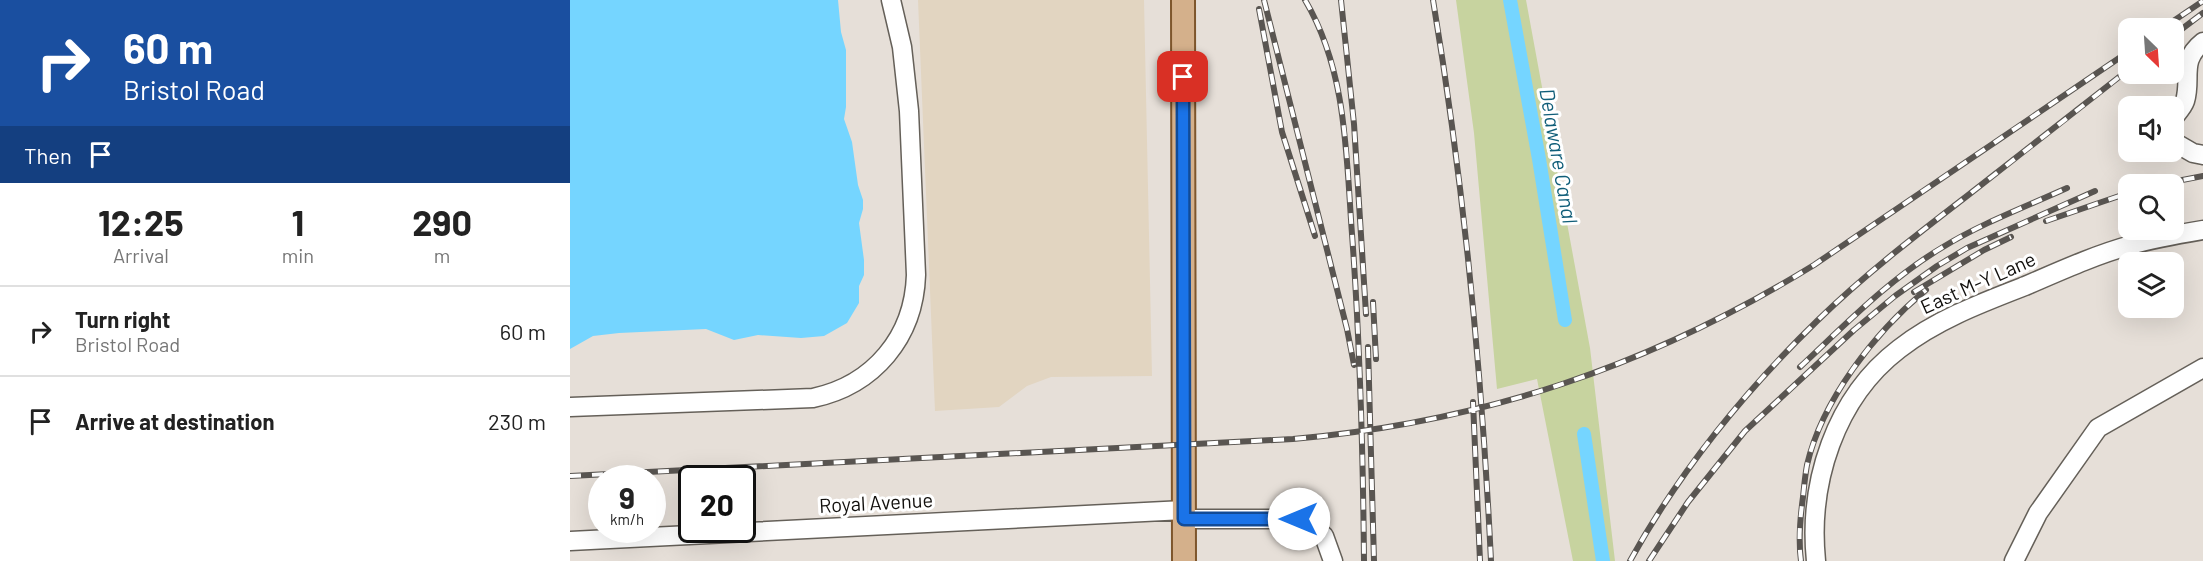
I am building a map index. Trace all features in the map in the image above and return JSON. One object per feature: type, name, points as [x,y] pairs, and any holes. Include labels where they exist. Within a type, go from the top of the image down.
[{"type":"main road","points":[[1183,0],[1184,561]]},
{"type":"street","points":[[570,407],[813,398],[854,383],[870,373],[887,355],[907,324],[914,300],[916,275],[909,111],[902,47],[891,0]]},
{"type":"street","points":[[2184,103],[2195,87],[2189,60],[2196,48],[2203,42]]},
{"type":"street","points":[[2184,148],[2203,155]]},
{"type":"street","name":"East M-Y Lane","points":[[1816,561],[1814,513],[1820,478],[1830,445],[1853,399],[1887,359],[1913,339],[1944,320],[2066,268],[2132,245],[2203,230]]},
{"type":"street","points":[[2014,561],[2038,513],[2098,428],[2203,368]]},
{"type":"street","name":"Royal Avenue","points":[[570,541],[1184,515],[1299,519],[1324,536],[1333,561]]},
{"type":"shaded area","points":[[918,0],[1144,0],[1152,376],[1051,377],[1027,386],[999,407],[935,411]]},
{"type":"green space","points":[[1456,0],[1526,0],[1590,348],[1615,561],[1573,561],[1537,379],[1497,389],[1474,133]]},
{"type":"water","points":[[570,0],[838,0],[841,32],[846,50],[844,119],[852,142],[858,185],[863,200],[859,223],[864,275],[859,286],[859,303],[847,323],[824,336],[801,338],[758,335],[734,340],[706,329],[619,333],[593,336],[570,349]]},
{"type":"waterway","name":"Delaware Canal","points":[[1510,0],[1565,320]]},
{"type":"waterway","name":"Delaware Canal","points":[[1584,434],[1603,561]]},
{"type":"railway","points":[[1264,0],[1347,329],[1354,365]]},
{"type":"railway","points":[[1305,0],[1319,27],[1329,55],[1337,84],[1346,144],[1359,357],[1364,561]]},
{"type":"railway","points":[[1341,0],[1354,124],[1366,314]]},
{"type":"railway","points":[[1433,0],[1463,210],[1477,350],[1491,561]]},
{"type":"railway","points":[[2178,18],[2203,1]]},
{"type":"railway","points":[[1259,9],[1282,132],[1315,236]]},
{"type":"railway","points":[[2184,27],[2203,13]]},
{"type":"railway","points":[[570,476],[1293,439],[1363,431],[1432,419],[1499,403],[1564,384],[1627,360],[1752,301],[1814,265],[2118,59]]},
{"type":"railway","points":[[1630,561],[1670,496],[1714,434],[1764,376],[1817,321],[1890,257],[2118,78]]},
{"type":"railway","points":[[2184,180],[2203,176]]},
{"type":"railway","points":[[1800,367],[1868,303],[1923,260],[1973,230],[2067,188]]},
{"type":"railway","points":[[1649,561],[1688,502],[1745,431],[1854,330],[1895,296],[1967,248],[2095,191]]},
{"type":"railway","points":[[2046,221],[2118,196]]},
{"type":"railway","points":[[1914,292],[1984,250],[2011,237]]},
{"type":"railway","points":[[1801,561],[1800,529],[1806,469],[1814,441],[1825,416],[1838,392],[1870,347],[1888,326],[1926,290]]},
{"type":"railway","points":[[1373,302],[1376,359]]},
{"type":"railway","points":[[1368,347],[1374,561]]},
{"type":"railway","points":[[1473,402],[1480,561]]},
{"type":"route","points":[[1183,77],[1184,519],[1299,519]]}]
